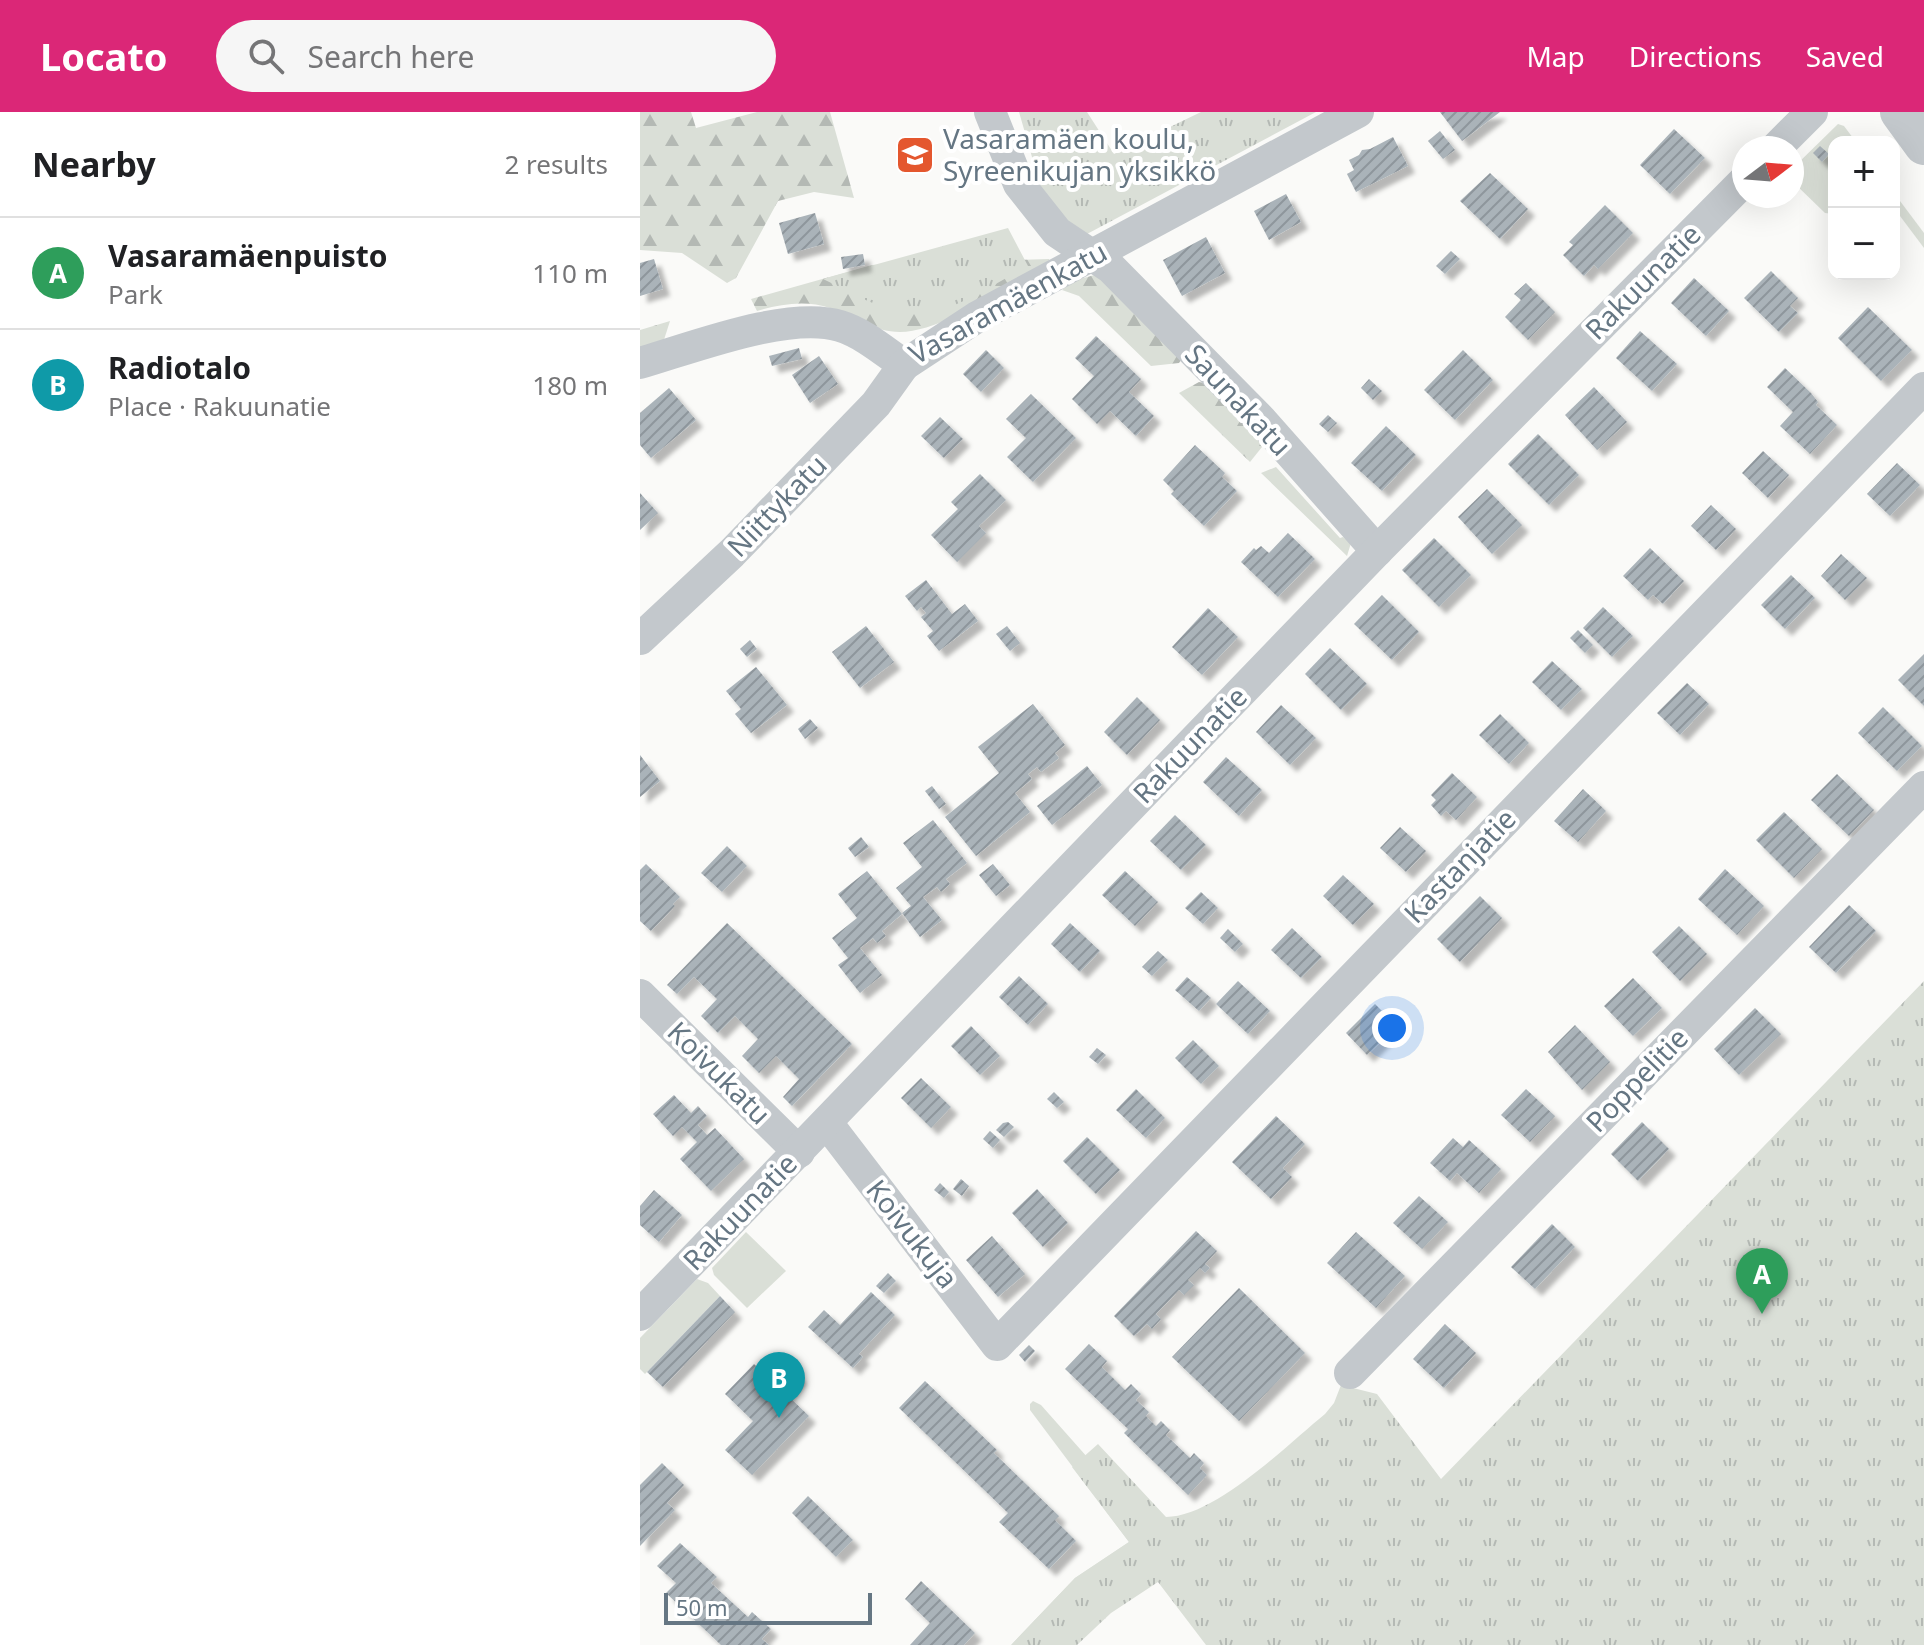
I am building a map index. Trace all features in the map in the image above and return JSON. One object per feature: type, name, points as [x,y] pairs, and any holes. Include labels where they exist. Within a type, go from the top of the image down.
[{"type":"street","name":"Saunakatu","points":[[990,112],[1019,184],[1057,232],[1111,268],[1262,421],[1377,551]]},
{"type":"street","name":"Vasaramäenkatu","points":[[640,363],[773,325],[810,321],[843,326],[904,365],[949,333],[1358,112]]},
{"type":"street","points":[[1788,136],[1812,112]]},
{"type":"street","points":[[1900,112],[1924,145]]},
{"type":"street","name":"Rakuunatie","points":[[640,1315],[1377,551],[1732,193]]},
{"type":"street","name":"Niittykatu","points":[[640,639],[732,553],[882,397],[904,365]]},
{"type":"street","name":"Kastanjatie","points":[[997,1345],[1924,388]]},
{"type":"street","name":"Poppelitie","points":[[1350,1373],[1924,787]]},
{"type":"street","name":"Koivukatu","points":[[640,995],[799,1152]]},
{"type":"street","name":"Koivukuja","points":[[827,1123],[997,1345]]},
{"type":"green space","points":[[640,112],[691,112],[696,128],[757,112],[830,112],[854,198],[814,192],[778,201],[736,278],[727,283],[682,253],[640,250]]},
{"type":"green space","points":[[1019,112],[1087,112],[1114,154],[1201,112],[1316,112],[1087,234],[1079,233],[1045,202]]},
{"type":"green space","points":[[1838,124],[1844,126],[1852,136],[1828,136],[1828,213],[1804,193],[1804,157]]},
{"type":"green space","points":[[1900,201],[1924,233],[1924,248],[1900,216]]},
{"type":"green space","points":[[1008,228],[1028,266],[945,309],[909,314],[891,310],[823,279]]},
{"type":"green space","points":[[1049,259],[1051,263],[977,305],[917,330],[900,332],[881,329],[812,304],[784,305],[757,311],[751,299],[872,265]]},
{"type":"green space","points":[[1098,274],[1184,356],[1179,363],[1151,366],[1079,296],[1062,290],[1073,281]]},
{"type":"green space","points":[[670,321],[662,346],[640,354],[640,330]]},
{"type":"green space","points":[[1199,382],[1214,385],[1257,428],[1262,447],[1250,462],[1179,393]]},
{"type":"green space","points":[[1276,467],[1340,538],[1351,543],[1347,556],[1261,473]]},
{"type":"green space","points":[[1924,981],[1924,1645],[1206,1645],[1158,1582],[1111,1613],[1077,1645],[1011,1645],[1075,1578],[1129,1542],[1072,1467],[1098,1444],[1166,1517],[1185,1514],[1228,1493],[1271,1460],[1325,1414],[1334,1403],[1341,1385],[1377,1394],[1441,1479]]},
{"type":"green space","points":[[746,1232],[786,1271],[747,1308],[714,1275],[712,1268]]},
{"type":"green space","points":[[697,1279],[708,1283],[720,1296],[645,1374],[640,1369],[640,1338]]},
{"type":"green space","points":[[1033,1401],[1041,1405],[1151,1529],[1011,1645],[1075,1578],[1129,1542],[1030,1410]]},
{"type":"building","points":[[1440,112],[1500,112],[1462,141]]},
{"type":"building","points":[[1674,129],[1705,158],[1670,194],[1640,165]]},
{"type":"building","points":[[1440,131],[1455,150],[1443,159],[1428,141]]},
{"type":"building","points":[[1393,137],[1408,166],[1356,192],[1347,174],[1354,170],[1349,160],[1362,150]]},
{"type":"building","points":[[1820,146],[1828,155],[1822,162],[1813,153]]},
{"type":"building","points":[[1490,173],[1528,209],[1500,239],[1460,201]]},
{"type":"building","points":[[1286,194],[1301,222],[1269,240],[1254,211]]},
{"type":"building","points":[[1605,205],[1633,233],[1598,269],[1594,265],[1584,276],[1563,255],[1573,245],[1569,242]]},
{"type":"building","points":[[815,213],[824,244],[788,254],[779,223]]},
{"type":"building","points":[[1206,237],[1225,273],[1182,296],[1163,260]]},
{"type":"building","points":[[1451,251],[1460,259],[1445,274],[1436,266]]},
{"type":"building","points":[[863,254],[865,265],[843,269],[841,257]]},
{"type":"building","points":[[654,259],[663,289],[640,296],[640,263]]},
{"type":"building","points":[[1771,271],[1798,298],[1790,306],[1798,313],[1779,332],[1744,298]]},
{"type":"building","points":[[1694,278],[1729,311],[1706,336],[1671,303]]},
{"type":"building","points":[[1526,283],[1555,312],[1528,340],[1505,317],[1521,300],[1514,294]]},
{"type":"building","points":[[1868,307],[1912,350],[1881,381],[1838,338]]},
{"type":"building","points":[[1640,331],[1677,364],[1652,391],[1616,358]]},
{"type":"building","points":[[1096,336],[1141,379],[1129,392],[1154,416],[1136,436],[1110,411],[1097,424],[1072,399],[1094,376],[1075,358]]},
{"type":"building","points":[[799,348],[802,359],[772,366],[769,356]]},
{"type":"building","points":[[986,350],[1004,368],[981,392],[963,374]]},
{"type":"building","points":[[1463,350],[1493,380],[1455,420],[1424,390]]},
{"type":"building","points":[[819,356],[838,384],[810,403],[792,375]]},
{"type":"building","points":[[1785,368],[1837,425],[1810,454],[1780,426],[1793,412],[1767,387]]},
{"type":"building","points":[[1369,379],[1382,391],[1373,400],[1361,388]]},
{"type":"building","points":[[1594,387],[1627,422],[1597,450],[1565,415]]},
{"type":"building","points":[[669,388],[696,420],[651,458],[640,445],[640,413]]},
{"type":"building","points":[[1031,394],[1076,438],[1033,482],[1007,457],[1026,438],[1006,419]]},
{"type":"building","points":[[1328,415],[1337,423],[1328,432],[1319,424]]},
{"type":"building","points":[[940,417],[963,439],[944,458],[921,436]]},
{"type":"building","points":[[1386,426],[1416,455],[1382,491],[1351,463]]},
{"type":"building","points":[[1538,434],[1579,475],[1549,505],[1508,464]]},
{"type":"building","points":[[1195,445],[1225,473],[1222,477],[1237,491],[1204,526],[1171,494],[1174,491],[1163,480]]},
{"type":"building","points":[[1763,451],[1789,475],[1768,498],[1742,473]]},
{"type":"building","points":[[1897,463],[1920,485],[1890,516],[1867,494]]},
{"type":"building","points":[[980,474],[1006,500],[979,526],[986,533],[957,562],[931,535],[958,509],[951,502]]},
{"type":"building","points":[[1487,489],[1522,525],[1492,554],[1458,517]]},
{"type":"building","points":[[640,493],[658,513],[640,530]]},
{"type":"building","points":[[1711,505],[1736,529],[1716,550],[1691,526]]},
{"type":"building","points":[[1288,533],[1315,559],[1278,597],[1241,562],[1254,548],[1256,550],[1261,546],[1269,553]]},
{"type":"building","points":[[1434,538],[1471,575],[1439,607],[1402,570]]},
{"type":"building","points":[[1650,548],[1684,581],[1663,604],[1653,595],[1648,600],[1623,576]]},
{"type":"building","points":[[1841,554],[1867,578],[1845,600],[1821,576]]},
{"type":"building","points":[[1791,575],[1815,598],[1785,629],[1761,605]]},
{"type":"building","points":[[926,580],[952,614],[965,604],[978,621],[939,651],[927,636],[933,631],[921,617],[926,613],[921,607],[917,611],[905,596]]},
{"type":"building","points":[[1382,595],[1419,632],[1392,660],[1354,624]]},
{"type":"building","points":[[1603,607],[1633,636],[1612,657],[1583,628]]},
{"type":"building","points":[[1208,608],[1238,637],[1202,675],[1172,647]]},
{"type":"building","points":[[866,626],[894,662],[860,688],[832,652]]},
{"type":"building","points":[[1007,626],[1020,643],[1010,651],[996,634]]},
{"type":"building","points":[[1578,630],[1593,645],[1585,653],[1570,638]]},
{"type":"building","points":[[750,640],[757,649],[747,657],[740,649]]},
{"type":"building","points":[[1330,648],[1367,684],[1341,710],[1305,674]]},
{"type":"building","points":[[1924,654],[1924,706],[1898,680]]},
{"type":"building","points":[[1552,661],[1582,689],[1561,710],[1532,682]]},
{"type":"building","points":[[756,667],[787,705],[751,733],[735,714],[741,709],[726,691]]},
{"type":"building","points":[[1687,683],[1709,704],[1680,735],[1657,713]]},
{"type":"building","points":[[1137,697],[1160,720],[1127,755],[1104,732]]},
{"type":"building","points":[[1033,704],[1065,745],[1055,753],[1059,758],[1041,772],[1037,767],[1028,774],[1032,779],[1015,793],[1030,812],[976,856],[945,817],[999,773],[978,747]]},
{"type":"building","points":[[1281,705],[1316,738],[1290,765],[1256,732]]},
{"type":"building","points":[[1883,707],[1922,746],[1897,771],[1858,733]]},
{"type":"building","points":[[1500,714],[1529,743],[1509,764],[1479,735]]},
{"type":"building","points":[[810,719],[818,728],[805,739],[798,729]]},
{"type":"building","points":[[640,755],[660,781],[640,797]]},
{"type":"building","points":[[1226,757],[1262,790],[1239,816],[1203,782]]},
{"type":"building","points":[[1087,766],[1102,785],[1052,825],[1037,806]]},
{"type":"building","points":[[1452,773],[1477,797],[1456,820],[1446,811],[1441,816],[1431,805],[1436,800],[1431,795]]},
{"type":"building","points":[[1837,774],[1874,810],[1849,836],[1811,800]]},
{"type":"building","points":[[932,786],[946,804],[939,809],[925,791]]},
{"type":"building","points":[[1583,789],[1606,811],[1578,842],[1554,821]]},
{"type":"building","points":[[1784,812],[1822,849],[1794,878],[1756,840]]},
{"type":"building","points":[[1175,815],[1206,845],[1181,870],[1150,841]]},
{"type":"building","points":[[933,820],[967,863],[946,879],[950,884],[941,892],[937,887],[923,897],[942,920],[920,937],[902,913],[911,906],[896,888],[922,867],[903,843]]},
{"type":"building","points":[[1400,827],[1426,851],[1406,872],[1380,848]]},
{"type":"building","points":[[861,837],[869,847],[855,857],[848,848]]},
{"type":"building","points":[[727,846],[747,866],[722,892],[701,873]]},
{"type":"building","points":[[646,864],[680,897],[651,931],[640,921],[640,870]]},
{"type":"building","points":[[993,864],[1010,885],[996,896],[979,875]]},
{"type":"building","points":[[1725,869],[1764,906],[1737,935],[1698,899]]},
{"type":"building","points":[[867,871],[902,914],[882,931],[886,936],[877,943],[873,938],[860,948],[882,975],[860,993],[838,965],[848,958],[832,938],[857,918],[838,894]]},
{"type":"building","points":[[1125,871],[1158,902],[1135,926],[1102,895]]},
{"type":"building","points":[[1343,875],[1374,904],[1353,925],[1323,896]]},
{"type":"building","points":[[1201,892],[1218,908],[1203,924],[1185,908]]},
{"type":"building","points":[[1480,896],[1502,918],[1460,962],[1437,939]]},
{"type":"building","points":[[1849,905],[1876,931],[1836,973],[1809,947]]},
{"type":"building","points":[[727,923],[852,1044],[792,1106],[783,1097],[799,1079],[776,1056],[759,1073],[742,1056],[758,1039],[735,1016],[718,1033],[701,1016],[717,999],[694,977],[677,994],[667,985]]},
{"type":"building","points":[[1070,923],[1100,951],[1080,972],[1051,944]]},
{"type":"building","points":[[1679,926],[1707,954],[1680,981],[1652,952]]},
{"type":"building","points":[[1292,928],[1322,957],[1301,978],[1271,950]]},
{"type":"building","points":[[1228,929],[1243,944],[1235,952],[1220,938]]},
{"type":"building","points":[[1158,951],[1168,960],[1152,976],[1142,967]]},
{"type":"building","points":[[1019,976],[1048,1004],[1028,1025],[999,997]]},
{"type":"building","points":[[1187,977],[1211,998],[1199,1011],[1175,990]]},
{"type":"building","points":[[1633,978],[1662,1008],[1633,1036],[1604,1006]]},
{"type":"building","points":[[1238,981],[1270,1011],[1248,1034],[1216,1004]]},
{"type":"building","points":[[1375,1004],[1397,1026],[1367,1055],[1346,1033]]},
{"type":"building","points":[[1755,1008],[1781,1034],[1739,1075],[1714,1049]]},
{"type":"building","points":[[1575,1025],[1610,1062],[1582,1090],[1548,1052]]},
{"type":"building","points":[[971,1026],[1000,1056],[980,1075],[951,1046]]},
{"type":"building","points":[[1193,1040],[1219,1066],[1201,1084],[1175,1058]]},
{"type":"building","points":[[1097,1048],[1106,1055],[1098,1064],[1089,1057]]},
{"type":"building","points":[[921,1078],[951,1107],[931,1128],[901,1098]]},
{"type":"building","points":[[1136,1089],[1165,1118],[1146,1138],[1116,1110]]},
{"type":"building","points":[[1526,1089],[1555,1116],[1530,1142],[1501,1115]]},
{"type":"building","points":[[1054,1092],[1064,1102],[1057,1108],[1047,1099]]},
{"type":"building","points":[[674,1095],[691,1113],[698,1106],[707,1116],[698,1125],[707,1135],[715,1128],[744,1159],[711,1191],[680,1159],[697,1142],[682,1127],[673,1136],[653,1114]]},
{"type":"building","points":[[1276,1116],[1305,1144],[1283,1168],[1292,1177],[1271,1199],[1232,1162]]},
{"type":"building","points":[[1008,1122],[1014,1127],[1004,1137],[996,1130]]},
{"type":"building","points":[[1642,1122],[1669,1149],[1638,1181],[1611,1154]]},
{"type":"building","points":[[990,1131],[1000,1140],[993,1148],[983,1139]]},
{"type":"building","points":[[1087,1137],[1120,1170],[1096,1194],[1063,1161]]},
{"type":"building","points":[[1453,1138],[1463,1147],[1469,1140],[1501,1169],[1479,1193],[1457,1173],[1450,1181],[1430,1163]]},
{"type":"building","points":[[961,1179],[969,1186],[962,1196],[953,1189]]},
{"type":"building","points":[[940,1183],[949,1192],[944,1198],[934,1190]]},
{"type":"building","points":[[1037,1189],[1068,1223],[1043,1247],[1012,1213]]},
{"type":"building","points":[[654,1190],[682,1215],[659,1242],[640,1225],[640,1206]]},
{"type":"building","points":[[1419,1196],[1448,1222],[1422,1249],[1393,1223]]},
{"type":"building","points":[[1552,1224],[1575,1247],[1535,1289],[1511,1267]]},
{"type":"building","points":[[1196,1231],[1217,1251],[1205,1264],[1210,1268],[1205,1273],[1200,1268],[1188,1280],[1194,1285],[1184,1295],[1179,1290],[1156,1314],[1161,1319],[1152,1329],[1147,1324],[1134,1336],[1114,1316]]},
{"type":"building","points":[[1356,1232],[1405,1276],[1376,1308],[1327,1263]]},
{"type":"building","points":[[992,1236],[1025,1274],[998,1297],[966,1260]]},
{"type":"building","points":[[888,1273],[896,1281],[884,1293],[876,1286]]},
{"type":"building","points":[[1239,1288],[1305,1353],[1239,1421],[1172,1357]]},
{"type":"building","points":[[871,1292],[895,1315],[859,1354],[863,1357],[853,1368],[808,1327],[824,1310],[840,1325]]},
{"type":"building","points":[[720,1296],[735,1312],[663,1387],[647,1372]]},
{"type":"building","points":[[1445,1324],[1476,1353],[1444,1388],[1413,1359]]},
{"type":"building","points":[[1089,1344],[1107,1361],[1102,1367],[1125,1390],[1131,1384],[1141,1394],[1136,1400],[1149,1412],[1146,1416],[1156,1426],[1161,1421],[1170,1430],[1166,1435],[1190,1458],[1194,1453],[1204,1463],[1200,1468],[1207,1475],[1188,1495],[1124,1433],[1128,1429],[1065,1369]]},
{"type":"building","points":[[1029,1345],[1035,1351],[1025,1362],[1019,1355]]},
{"type":"building","points":[[754,1364],[772,1381],[787,1365],[800,1377],[785,1393],[809,1416],[752,1475],[725,1450],[753,1421],[725,1394]]},
{"type":"building","points":[[925,1381],[997,1450],[994,1453],[1059,1516],[1055,1520],[1076,1541],[1049,1569],[999,1522],[1008,1513],[899,1408]]},
{"type":"building","points":[[662,1463],[684,1485],[667,1503],[675,1510],[640,1546],[640,1485]]},
{"type":"building","points":[[808,1496],[853,1540],[836,1557],[792,1513]]},
{"type":"building","points":[[680,1543],[717,1577],[711,1583],[748,1617],[752,1612],[771,1629],[762,1639],[769,1645],[721,1645],[666,1593],[676,1583],[657,1566]]},
{"type":"building","points":[[921,1581],[975,1633],[964,1645],[910,1645],[930,1623],[905,1599]]},
{"type":"place","name":"Vasaramäen koulu, Syreenikujan yksikkö","points":[[915,155]]},
{"type":"place","name":"Vasaramäenpuisto","points":[[1762,1314]]},
{"type":"place","name":"Radiotalo","points":[[779,1418]]}]
